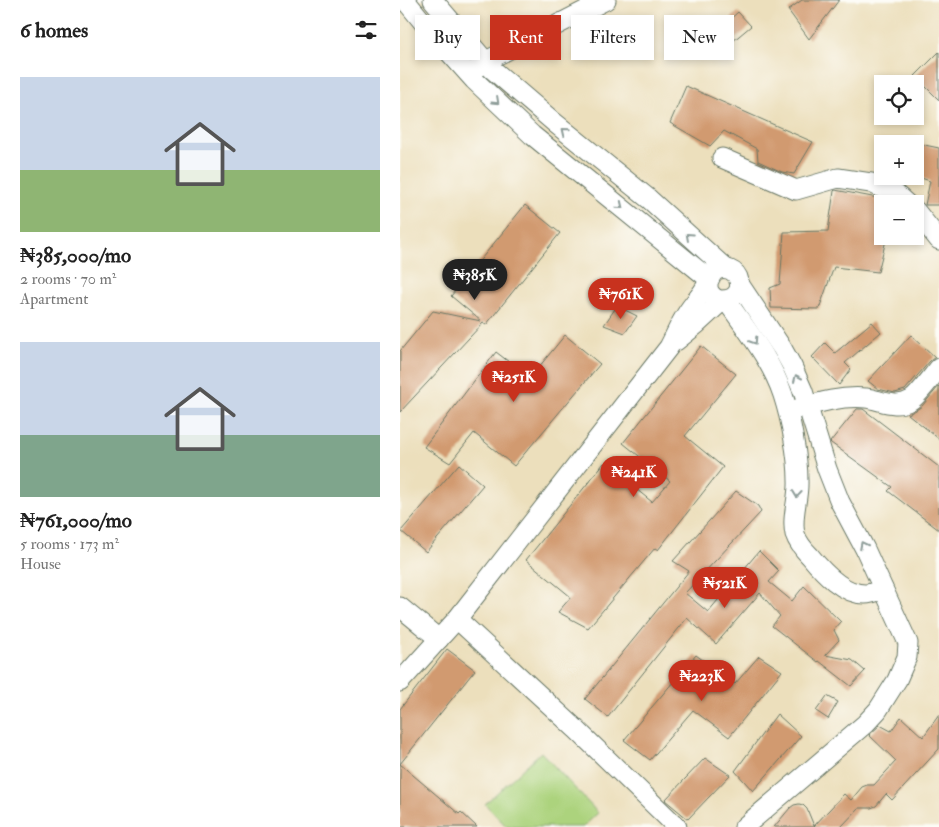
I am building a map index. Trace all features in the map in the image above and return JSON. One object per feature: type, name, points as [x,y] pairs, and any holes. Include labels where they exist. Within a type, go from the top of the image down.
[{"type":"street","points":[[405,0],[430,32],[468,74],[532,134],[708,282],[710,292],[715,298],[725,300],[771,368],[783,393],[791,425],[798,473],[794,524],[795,534],[799,543],[824,573],[849,590],[866,595],[883,589]]},
{"type":"street","points":[[433,0],[492,69],[555,124],[649,199],[725,268],[734,272],[740,285],[792,366],[803,391],[827,469],[840,502],[865,549],[908,643],[908,657],[878,710],[865,724],[744,827]]},
{"type":"street","points":[[468,74],[486,62],[606,0]]},
{"type":"street","points":[[722,158],[796,190],[838,178],[871,183],[897,195]]},
{"type":"street","points":[[924,221],[939,240]]},
{"type":"street","points":[[400,682],[457,619],[669,347],[686,314],[715,271],[725,268]]},
{"type":"street","points":[[669,347],[725,300],[736,295],[740,285]]},
{"type":"street","points":[[787,411],[836,399],[866,398],[892,404],[902,403],[912,400],[939,368]]},
{"type":"street","points":[[400,607],[439,639]]},
{"type":"street","points":[[457,619],[576,728],[677,827]]},
{"type":"green space","points":[[541,752],[598,813],[583,827],[507,827],[485,804]]},
{"type":"building","points":[[802,0],[839,0],[809,39],[788,10]]},
{"type":"building","points":[[738,12],[751,26],[734,40],[734,16]]},
{"type":"building","points":[[939,52],[939,100],[924,85],[924,75],[916,75]]},
{"type":"building","points":[[686,86],[813,142],[794,174],[782,172],[758,161],[757,149],[724,131],[710,146],[670,123]]},
{"type":"building","points":[[924,145],[939,148],[939,205],[925,205],[930,181],[924,179]]},
{"type":"building","points":[[834,191],[874,197],[874,245],[885,245],[878,272],[834,267],[819,309],[771,308],[770,288],[780,284],[784,232],[828,231]]},
{"type":"building","points":[[525,205],[560,233],[486,325],[483,323],[400,412],[400,351],[433,311],[481,321],[451,296]]},
{"type":"building","points":[[617,306],[637,316],[625,333],[604,325]]},
{"type":"building","points":[[872,322],[881,332],[845,363],[851,369],[839,385],[812,357],[825,343],[835,353]]},
{"type":"building","points":[[565,335],[600,364],[514,466],[474,433],[450,463],[424,447],[496,352],[530,378]]},
{"type":"building","points":[[911,335],[935,357],[905,390],[895,393],[878,389],[868,381]]},
{"type":"building","points":[[701,346],[736,374],[685,436],[723,467],[658,550],[655,548],[588,628],[558,612],[571,597],[526,560],[604,463],[652,502],[670,481],[623,443]]},
{"type":"building","points":[[939,386],[939,439],[908,414],[922,406]]},
{"type":"building","points":[[857,409],[863,409],[939,467],[939,530],[888,491],[892,487],[830,442]]},
{"type":"building","points":[[459,464],[483,485],[426,552],[401,531]]},
{"type":"building","points":[[736,491],[758,506],[761,512],[685,593],[708,612],[759,551],[779,571],[769,582],[792,601],[804,586],[841,622],[834,630],[839,640],[825,655],[852,660],[865,671],[851,686],[818,662],[772,626],[780,616],[760,593],[716,644],[687,618],[608,717],[585,699],[689,571],[673,561]]},
{"type":"building","points":[[447,649],[475,670],[400,764],[400,709]]},
{"type":"building","points":[[696,655],[735,684],[759,656],[782,671],[729,737],[693,710],[650,760],[624,740]]},
{"type":"building","points":[[827,696],[838,702],[828,719],[816,711]]},
{"type":"building","points":[[777,714],[801,736],[753,791],[735,771]]},
{"type":"building","points":[[939,715],[939,749],[892,800],[886,794],[876,806],[859,808],[841,827],[774,827],[790,808],[799,804],[807,809],[814,826],[844,794],[851,800],[862,787],[874,785],[896,761],[869,735],[880,725],[891,731],[901,717],[923,737]]},
{"type":"building","points":[[705,758],[730,775],[688,819],[665,800]]},
{"type":"building","points":[[400,764],[459,814],[461,812],[477,827],[400,827]]}]
